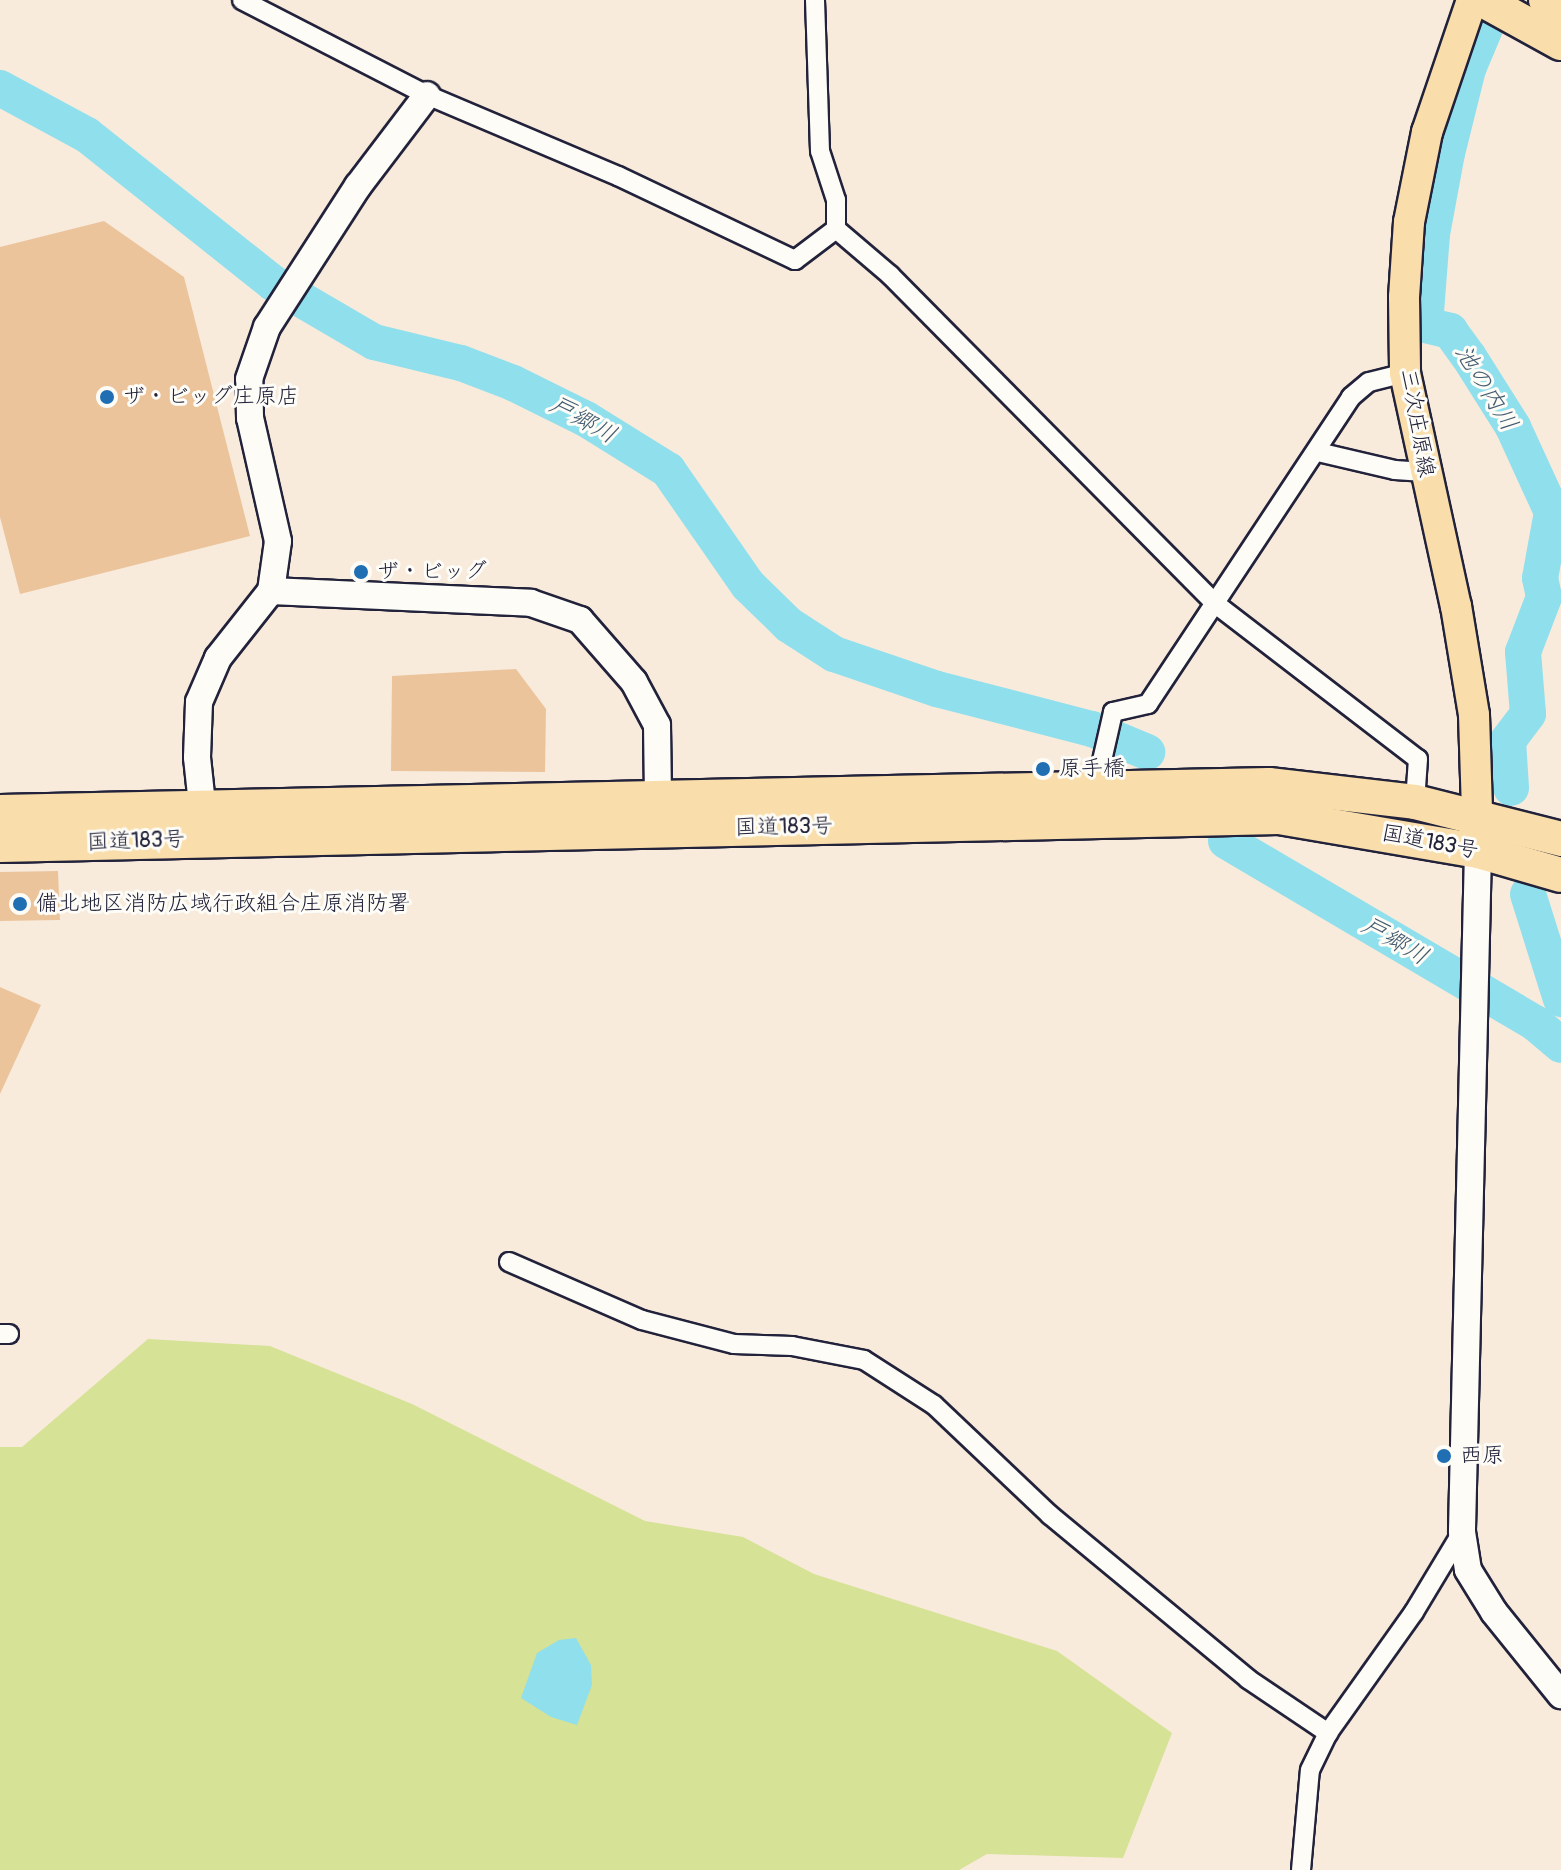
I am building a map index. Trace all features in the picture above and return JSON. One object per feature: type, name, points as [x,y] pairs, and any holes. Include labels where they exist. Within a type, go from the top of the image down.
[{"type":"highway","points":[[1483,0],[1561,43]]},
{"type":"highway","points":[[1546,0],[1561,8]]},
{"type":"highway","name":"国道183号","points":[[0,845],[204,822],[658,794],[1269,785],[1415,802],[1561,839]]},
{"type":"highway","name":"国道183号","points":[[0,812],[204,822],[1279,817],[1478,851],[1561,875]]},
{"type":"main road","name":"三次庄原線","points":[[1472,0],[1427,132],[1409,222],[1405,373],[1424,472],[1456,606],[1474,715],[1478,851]]},
{"type":"street","points":[[242,0],[427,95],[618,176],[795,260],[836,229]]},
{"type":"street","points":[[815,0],[820,151],[836,200],[836,229],[890,275],[1217,605],[1418,759],[1415,802]]},
{"type":"street","points":[[204,822],[197,757],[199,702],[218,658],[271,591],[278,541],[250,418],[249,379],[267,327],[358,186],[427,95]]},
{"type":"street","points":[[1096,787],[1113,712],[1148,704],[1217,605],[1351,397],[1369,382],[1405,373]]},
{"type":"street","points":[[1318,452],[1395,470],[1424,472]]},
{"type":"street","points":[[271,591],[531,603],[580,620],[634,682],[657,725],[658,794]]},
{"type":"street","points":[[1478,851],[1462,1532],[1468,1570],[1487,1602],[1523,1654],[1561,1695]]},
{"type":"street","points":[[509,1262],[642,1320],[734,1344],[792,1346],[864,1360],[934,1405],[1050,1515],[1248,1679],[1328,1733]]},
{"type":"street","points":[[1301,1870],[1310,1770],[1328,1733],[1414,1612],[1462,1532]]},
{"type":"green space","points":[[148,1339],[270,1346],[412,1404],[645,1521],[743,1537],[814,1574],[1057,1651],[1172,1733],[1123,1858],[987,1854],[959,1870],[0,1870],[0,1447],[22,1447]]},
{"type":"water","points":[[576,1638],[591,1665],[592,1685],[577,1725],[551,1717],[521,1698],[537,1653],[559,1640]]},
{"type":"building","name":"ザ・ビッグ庄原店","points":[[104,221],[184,277],[250,536],[20,594],[0,517],[0,247]]},
{"type":"building","points":[[516,669],[546,709],[545,772],[391,771],[392,676]]},
{"type":"building","points":[[58,871],[60,920],[0,921],[0,872]]},
{"type":"building","points":[[0,987],[41,1005],[0,1094]]},
{"type":"waterway","name":"池の内川","points":[[1497,0],[1468,69],[1447,153],[1432,234],[1425,325],[1450,331],[1469,357],[1513,427],[1552,512],[1540,578],[1544,597],[1523,652],[1528,714],[1508,741],[1511,788]]},
{"type":"waterway","name":"戸郷川","points":[[0,88],[87,135],[273,283],[374,342],[461,363],[513,383],[586,419],[668,470],[748,585],[789,625],[834,654],[937,689],[1092,729],[1147,752]]},
{"type":"waterway","name":"戸郷川","points":[[1226,841],[1535,1023],[1561,1045]]},
{"type":"waterway","name":"池の内川","points":[[1528,894],[1561,999]]},
{"type":"place","name":"ザ・ビッグ庄原店","points":[[107,397]]},
{"type":"place","name":"ザ・ビッグ","points":[[361,572]]},
{"type":"place","name":"原手橋","points":[[1043,769]]},
{"type":"place","name":"備北地区消防広域行政組合庄原消防署","points":[[20,904]]},
{"type":"place","name":"西原","points":[[1444,1456]]}]
